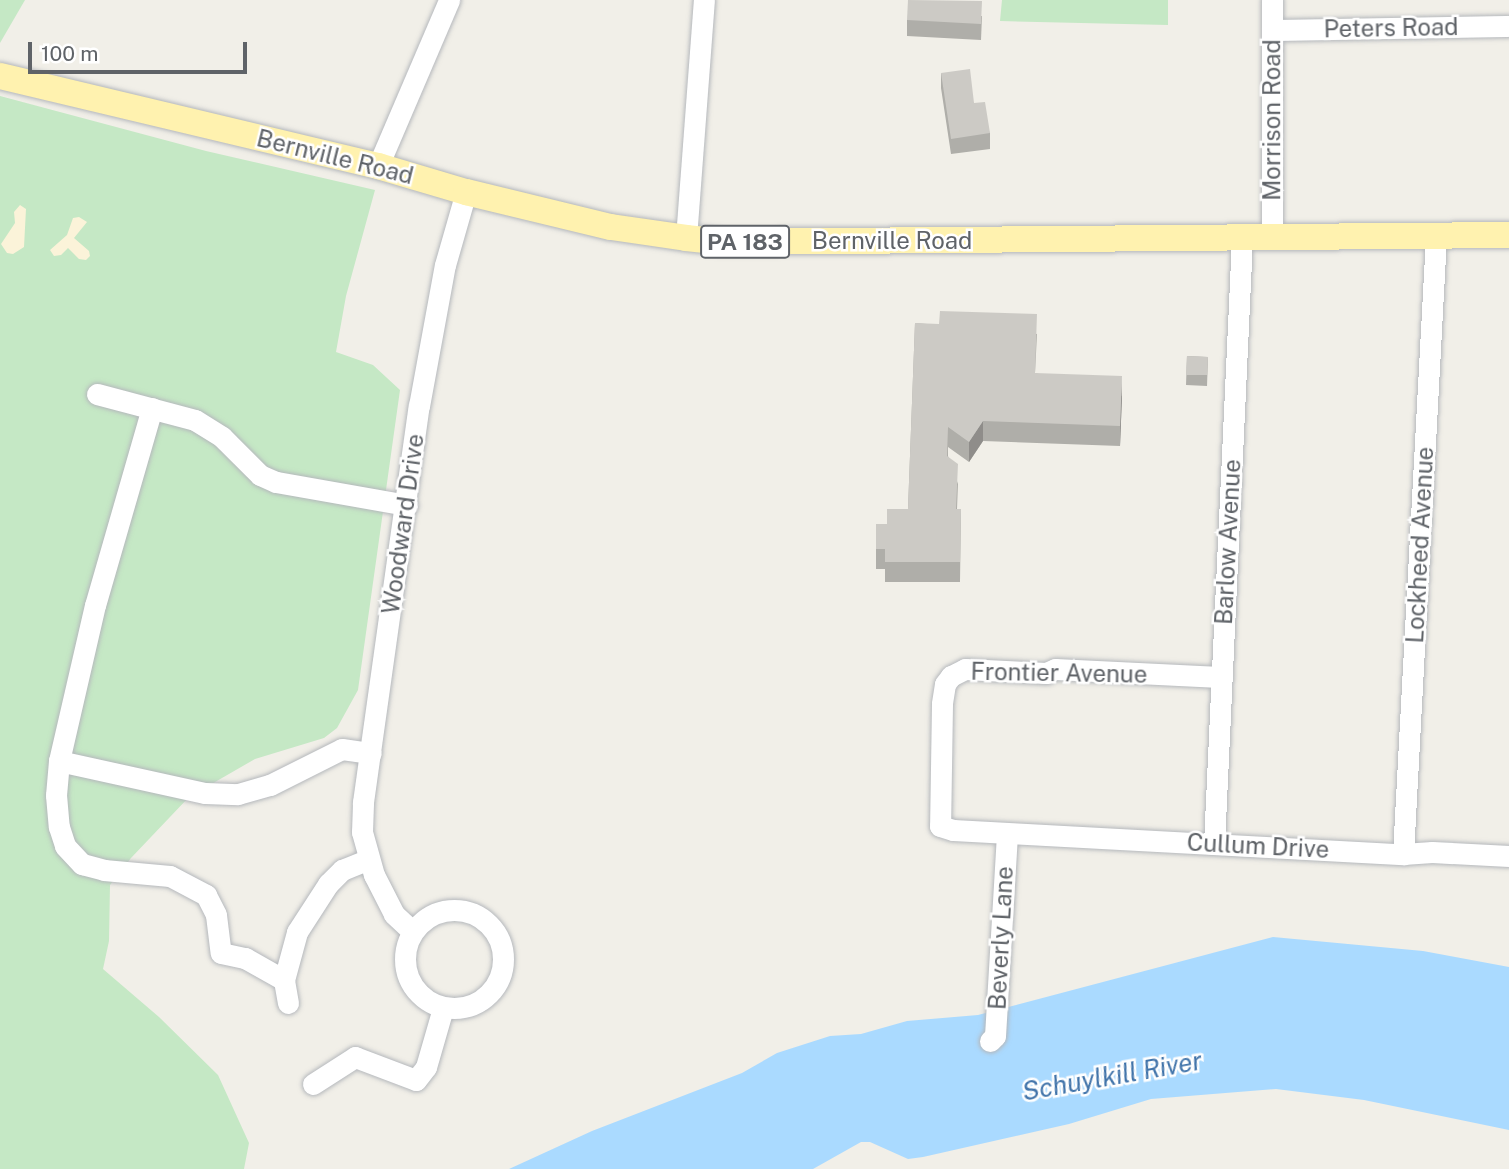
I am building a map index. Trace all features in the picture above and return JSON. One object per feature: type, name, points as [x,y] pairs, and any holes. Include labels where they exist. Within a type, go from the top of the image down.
[{"type":"main road","name":"Bernville Road","points":[[0,76],[378,166],[466,192],[611,227],[722,242],[1509,235]]},
{"type":"street","points":[[378,166],[449,0]]},
{"type":"street","points":[[686,238],[704,0]]},
{"type":"street","name":"Morrison Road","points":[[1272,0],[1272,239]]},
{"type":"street","name":"Peters Road","points":[[1272,30],[1509,26]]},
{"type":"street","name":"Woodward Drive","points":[[412,931],[394,914],[369,859],[362,832],[419,407],[440,291],[466,192]]},
{"type":"street","name":"Lockheed Avenue","points":[[1403,854],[1436,236]]},
{"type":"street","name":"Barlow Avenue","points":[[1214,844],[1242,239]]},
{"type":"street","points":[[97,394],[195,420],[222,437],[260,475],[276,482],[407,505]]},
{"type":"street","points":[[152,408],[95,604],[59,761],[56,795],[59,828],[65,846],[82,864],[104,870],[170,876],[206,895],[216,915],[221,953],[245,958],[284,980]]},
{"type":"street","name":"Frontier Avenue","points":[[1007,833],[940,826],[942,704],[945,684],[951,676],[965,669],[1046,673],[1055,669],[1220,677]]},
{"type":"street","points":[[59,761],[205,793],[238,794],[270,785],[342,749],[371,753]]},
{"type":"street","name":"Cullum Drive","points":[[1007,833],[1403,854],[1432,852],[1509,856]]},
{"type":"street","name":"Beverly Lane","points":[[990,1041],[995,1036],[1007,833]]},
{"type":"street","points":[[288,1003],[284,980],[298,932],[328,884],[342,870],[369,859]]},
{"type":"street","points":[[444,910],[464,910],[482,918],[495,932],[503,950],[503,969],[488,994],[463,1009],[443,1008],[426,1001],[412,987],[404,969],[405,949],[412,931],[426,918],[444,910]]},
{"type":"street","points":[[313,1084],[355,1057],[416,1080],[426,1067],[443,1008]]},
{"type":"green space","points":[[0,0],[25,0],[0,43]]},
{"type":"green space","points":[[1002,0],[1168,0],[1168,25],[1000,21]]},
{"type":"green space","points":[[0,96],[206,151],[375,190],[346,296],[336,352],[373,365],[400,390],[358,690],[337,728],[324,738],[255,759],[189,797],[131,858],[110,885],[109,941],[103,969],[159,1017],[218,1075],[249,1143],[244,1169],[0,1169]]},
{"type":"sand","points":[[20,205],[26,209],[24,247],[13,254],[7,253],[1,244],[15,223],[14,212]]},
{"type":"sand","points":[[79,217],[87,222],[74,238],[89,251],[90,256],[86,260],[79,259],[68,248],[61,255],[54,256],[50,250],[67,235],[73,218]]},
{"type":"water","name":"Schuylkill River","points":[[1273,937],[1423,951],[1509,967],[1509,1130],[1364,1100],[1276,1089],[1151,1099],[1069,1124],[908,1159],[870,1142],[861,1142],[813,1169],[509,1169],[592,1131],[742,1073],[777,1053],[830,1036],[861,1034],[907,1021],[978,1015]]},
{"type":"building","points":[[908,0],[982,1],[981,24],[907,20]]},
{"type":"building","points":[[970,69],[974,103],[985,102],[990,133],[951,139],[941,73]]},
{"type":"building","points":[[940,311],[1037,314],[1035,373],[1122,376],[1120,426],[983,421],[969,442],[948,427],[947,456],[958,464],[956,509],[961,509],[960,562],[885,562],[885,549],[876,549],[876,524],[887,524],[887,509],[908,509],[915,323],[939,324]]},
{"type":"building","points":[[1187,356],[1208,357],[1207,375],[1186,375]]}]
